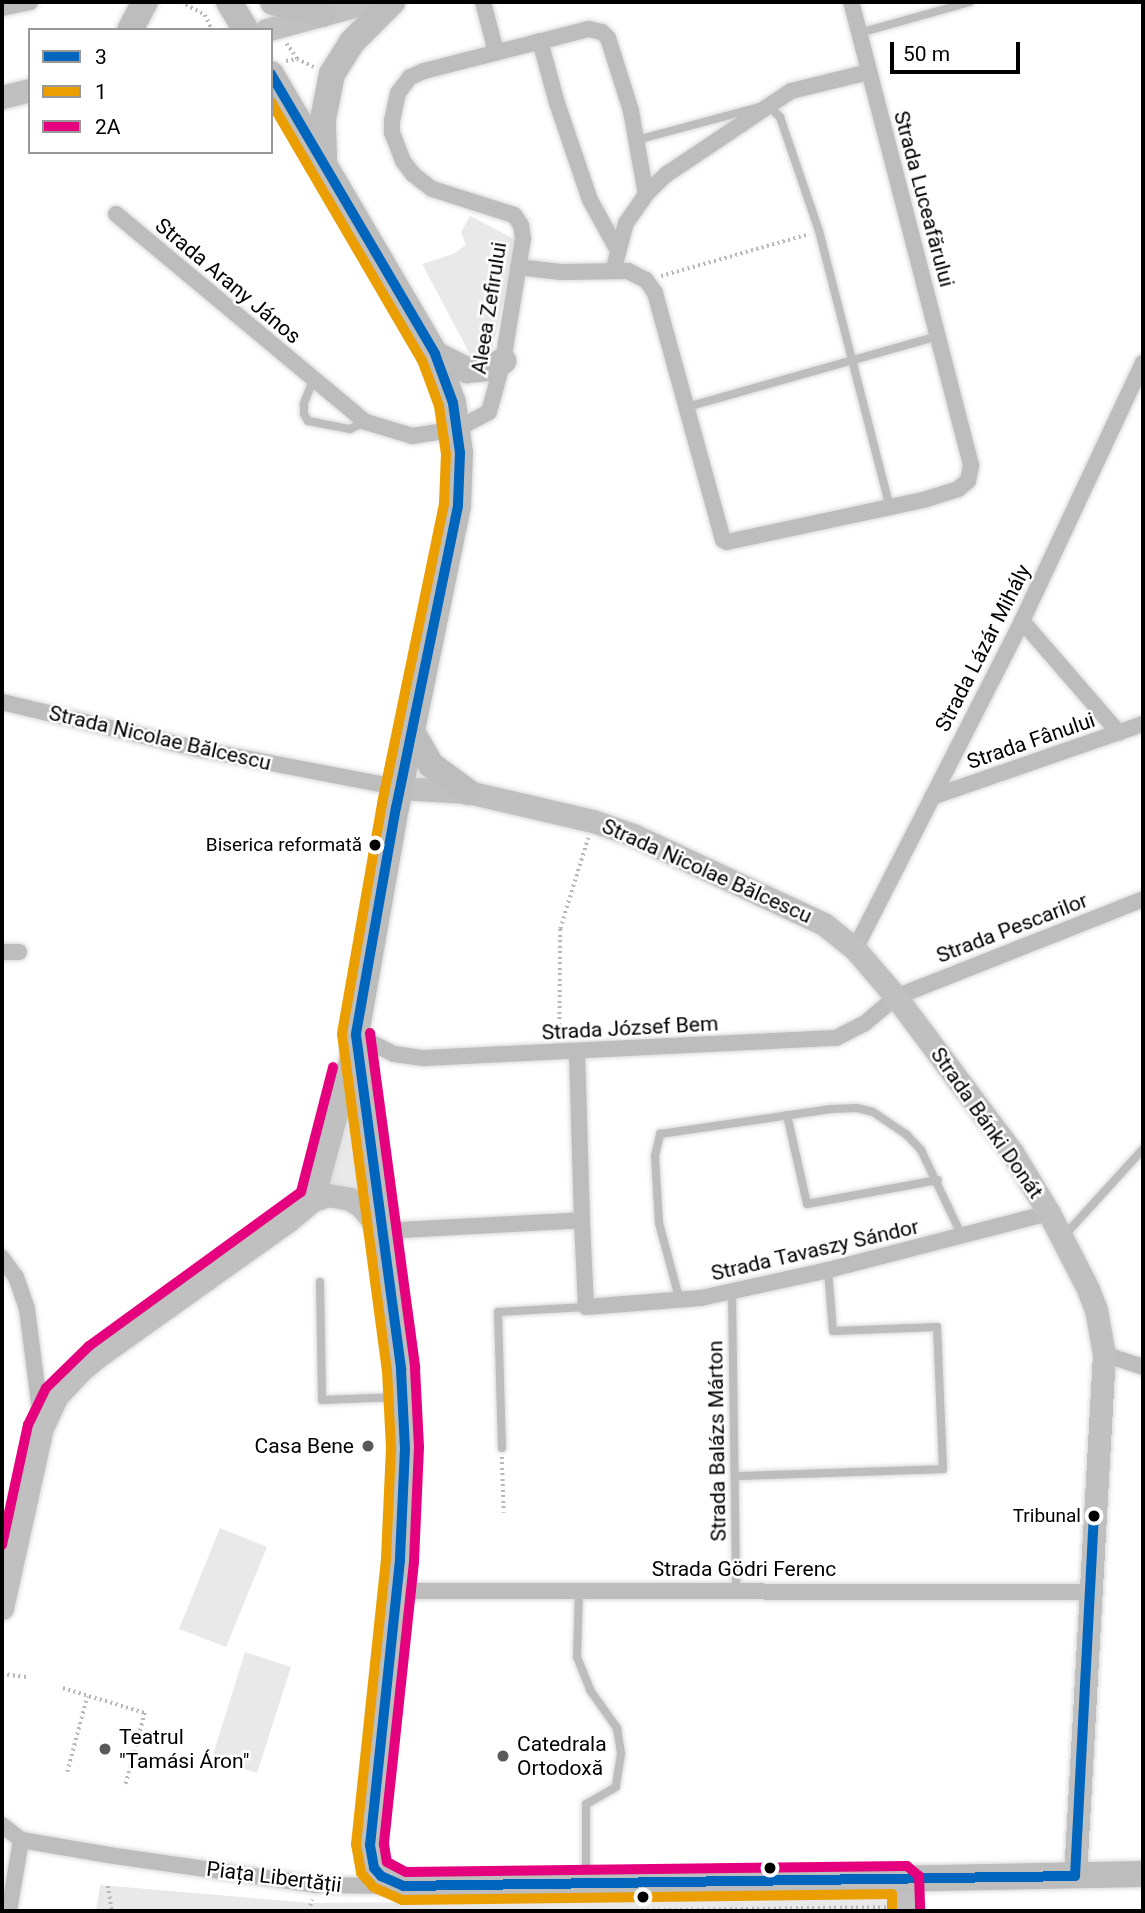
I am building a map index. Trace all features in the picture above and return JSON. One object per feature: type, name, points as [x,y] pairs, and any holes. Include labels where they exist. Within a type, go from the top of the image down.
[{"type":"main road","points":[[131,28],[145,2]]},
{"type":"main road","points":[[229,2],[245,28]]},
{"type":"main road","points":[[273,2],[323,14]]},
{"type":"main road","points":[[325,163],[323,119],[332,74],[352,42],[392,2]]},
{"type":"main road","points":[[273,77],[435,354],[453,403],[457,429],[460,478],[458,506],[411,730],[356,1035],[403,1397],[404,1492],[397,1591],[382,1709],[370,1844],[374,1868],[381,1876],[403,1886]]},
{"type":"main road","points":[[273,94],[295,113]]},
{"type":"main road","points":[[435,354],[467,370],[490,368],[503,361]]},
{"type":"main road","points":[[411,730],[420,751],[431,765],[468,792]]},
{"type":"main road","name":"Piața Libertății","points":[[403,1886],[586,1886],[1143,1874]]},
{"type":"street","points":[[2,8],[30,2]]},
{"type":"street","points":[[273,28],[369,2]]},
{"type":"street","points":[[483,2],[496,52]]},
{"type":"street","name":"Strada Luceafărului","points":[[646,280],[655,293],[723,540],[727,542],[942,496],[968,481],[971,466],[851,2]]},
{"type":"street","name":"Aleea Zefirului","points":[[457,429],[489,412],[503,361],[523,239],[521,225],[514,215],[432,189],[403,162],[392,133],[398,93],[410,77],[424,71],[589,29],[602,32],[608,38],[637,140],[646,194]]},
{"type":"street","points":[[540,41],[557,103],[590,200],[617,249]]},
{"type":"street","points":[[613,271],[626,223],[646,194],[667,174],[790,91],[869,72]]},
{"type":"street","points":[[2,97],[28,90]]},
{"type":"street","name":"Strada Arany János","points":[[116,214],[366,422],[412,436],[457,429]]},
{"type":"street","points":[[518,267],[561,272],[628,271],[646,280]]},
{"type":"street","name":"Strada Lázár Mihály","points":[[855,949],[1022,621],[1143,363]]},
{"type":"street","points":[[1022,621],[1119,733]]},
{"type":"street","name":"Strada Nicolae Bălcescu","points":[[2,702],[193,748],[400,788],[468,792],[593,821],[633,835],[785,904],[824,924],[855,949]]},
{"type":"street","name":"Strada Fânului","points":[[932,797],[1143,724]]},
{"type":"street","name":"Strada Pescarilor","points":[[896,997],[1143,898]]},
{"type":"street","name":"Strada Bánki Donát","points":[[855,949],[896,997],[1012,1152],[1049,1213],[1096,1310],[1104,1354],[1075,1876]]},
{"type":"street","points":[[2,952],[19,952]]},
{"type":"street","name":"Strada József Bem","points":[[356,1035],[394,1054],[407,1057],[836,1038],[864,1024],[896,997]]},
{"type":"street","points":[[313,1200],[356,1035]]},
{"type":"street","points":[[577,1051],[586,1307]]},
{"type":"street","points":[[2,1608],[7,1553],[42,1428],[57,1396],[79,1372],[288,1222],[313,1200],[328,1195],[350,1199],[361,1206],[382,1231],[582,1220]]},
{"type":"street","name":"Strada Tavaszy Sándor","points":[[586,1307],[680,1301],[732,1291],[828,1270],[1049,1213]]},
{"type":"street","points":[[2,1258],[23,1292],[31,1328],[42,1428]]},
{"type":"street","points":[[1104,1354],[1143,1367]]},
{"type":"street","name":"Strada Gödri Ferenc","points":[[397,1591],[1090,1592]]},
{"type":"street","name":"Piața Libertății","points":[[2,1825],[21,1840],[316,1885],[403,1886]]},
{"type":"street","points":[[9,1911],[21,1840]]},
{"type":"street","points":[[906,1880],[906,1911]]},
{"type":"lane","points":[[859,33],[970,2]]},
{"type":"lane","points":[[637,140],[767,105],[780,117],[819,231],[855,359],[890,508]]},
{"type":"lane","points":[[687,407],[937,336]]},
{"type":"lane","name":"Strada Arany János","points":[[313,380],[304,404],[304,414],[308,421],[350,429],[366,422]]},
{"type":"lane","points":[[680,1301],[659,1223],[655,1156],[660,1134],[787,1115],[858,1108],[873,1112],[906,1134],[921,1150],[938,1180],[962,1236]]},
{"type":"lane","points":[[787,1115],[807,1204],[938,1180]]},
{"type":"lane","points":[[1062,1238],[1143,1149]]},
{"type":"lane","points":[[736,1476],[943,1469],[937,1327],[833,1331],[828,1270]]},
{"type":"lane","points":[[320,1282],[322,1400],[403,1397]]},
{"type":"lane","name":"Strada Balázs Márton","points":[[732,1291],[736,1590]]},
{"type":"lane","points":[[502,1448],[498,1312],[586,1307]]},
{"type":"lane","points":[[579,1590],[577,1657],[590,1690],[617,1728],[621,1754],[616,1787],[586,1804],[586,1886]]},
{"type":"path","points":[[181,2],[205,15],[211,28]]},
{"type":"path","points":[[646,280],[819,231]]},
{"type":"path","points":[[559,1052],[560,929],[593,821]]},
{"type":"path","points":[[502,1448],[504,1513]]},
{"type":"path","points":[[2,1674],[27,1677]]},
{"type":"path","points":[[63,1688],[87,1698],[145,1713],[125,1787]]},
{"type":"path","points":[[67,1772],[87,1698]]},
{"type":"path","points":[[108,1886],[112,1911]]},
{"type":"path","points":[[609,1911],[887,1907],[887,1911]]},
{"type":"shaded area","points":[[470,216],[518,241],[490,358],[471,356],[422,264],[453,254],[466,245],[461,232]]},
{"type":"shaded area","points":[[352,1074],[364,1199],[322,1189]]},
{"type":"shaded area","points":[[220,1528],[267,1547],[226,1647],[179,1629]]},
{"type":"shaded area","points":[[245,1652],[291,1667],[257,1773],[212,1758]]},
{"type":"shaded area","points":[[100,1885],[311,1903],[890,1898],[890,1911],[96,1911]]},
{"type":"transit line","name":"3","points":[[273,77],[435,354],[453,403],[460,453],[458,506],[396,807],[356,1035],[401,1370],[405,1448],[400,1560],[370,1845],[374,1868],[381,1876],[403,1886],[1075,1876],[1094,1514]]},
{"type":"transit line","name":"1","points":[[273,105],[422,360],[439,406],[446,454],[444,504],[382,804],[342,1034],[387,1371],[391,1448],[386,1559],[356,1844],[361,1873],[373,1887],[402,1900],[892,1894],[892,1911]]},
{"type":"transit line","name":"2A","points":[[370,1033],[415,1368],[419,1447],[414,1562],[384,1844],[387,1862],[406,1872],[907,1866],[919,1876],[920,1911]]},
{"type":"transit line","name":"2A","points":[[2,1545],[28,1425],[46,1388],[89,1346],[301,1192],[333,1067]]},
{"type":"place","name":"Biserica reformată","points":[[375,845]]},
{"type":"place","name":"Casa Bene","points":[[368,1446]]},
{"type":"place","name":"Tribunal","points":[[1094,1516]]},
{"type":"place","name":"Teatrul \"Tamási Áron\"","points":[[105,1749]]},
{"type":"place","name":"Catedrala Ortodoxă","points":[[503,1756]]}]
